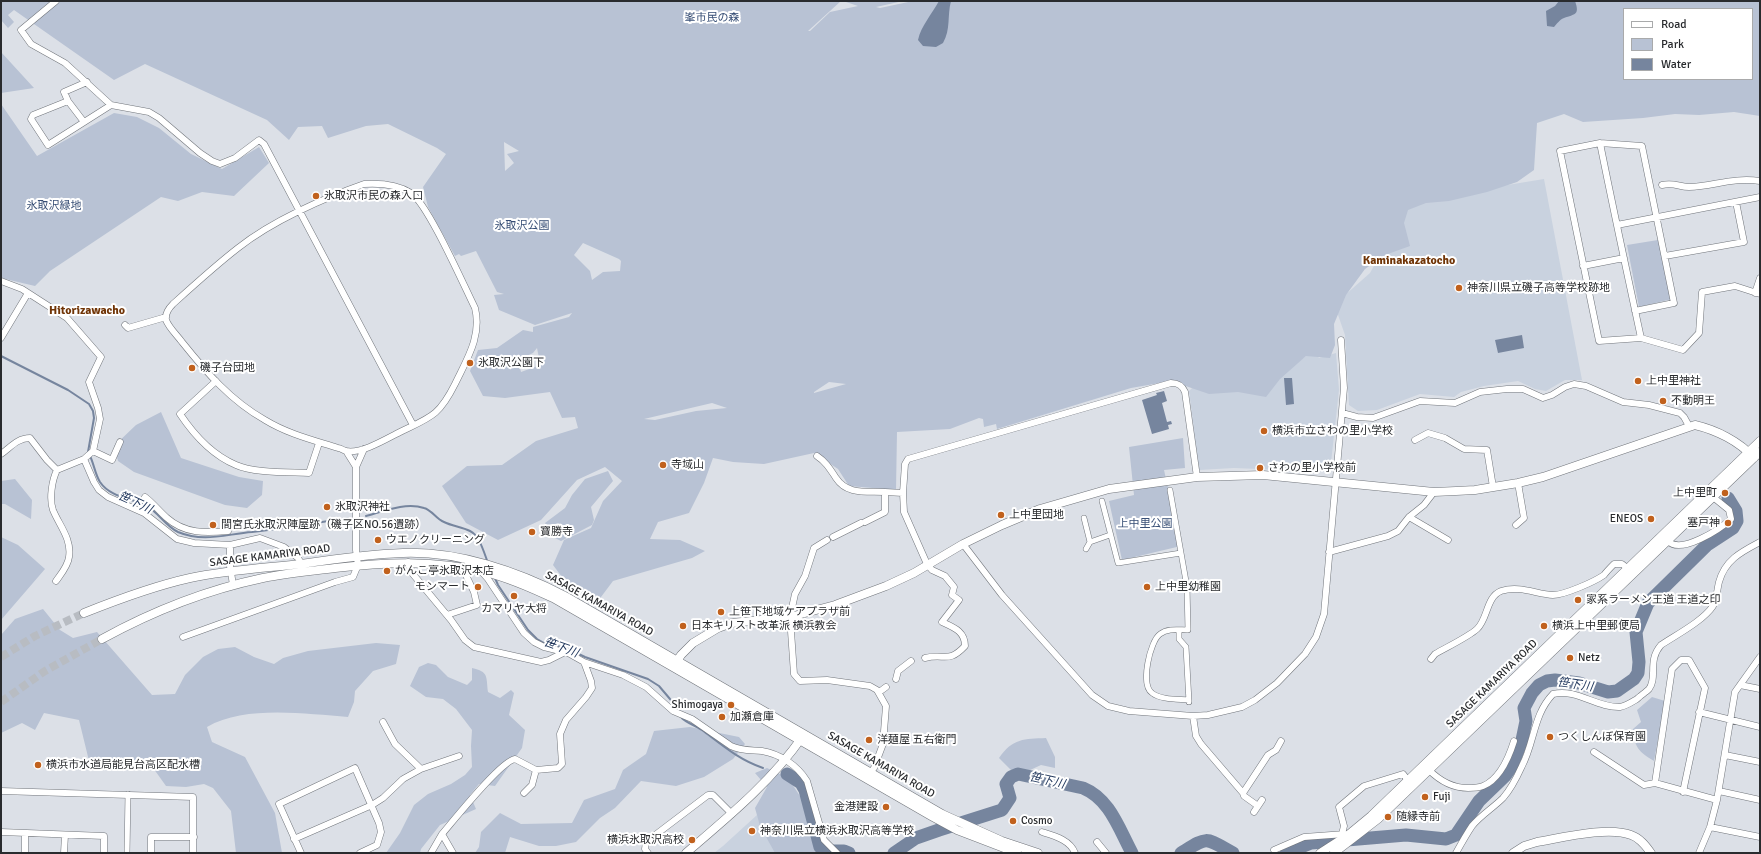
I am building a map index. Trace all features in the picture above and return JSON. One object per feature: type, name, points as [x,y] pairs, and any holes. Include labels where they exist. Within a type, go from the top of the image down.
[{"type":"street","points":[[56,1],[21,30],[30,44],[65,63],[110,105],[149,112],[159,118],[212,162],[220,164],[235,158],[259,140],[264,144],[413,425]]},
{"type":"street","points":[[84,122],[68,101],[64,92],[86,82]]},
{"type":"street","points":[[68,101],[33,115],[31,119],[48,145],[110,105]]},
{"type":"street","points":[[1600,143],[1641,338]]},
{"type":"street","points":[[1635,311],[1674,303],[1656,216],[1656,186],[1642,146],[1600,143],[1560,151],[1600,341],[1641,338],[1683,350],[1699,333],[1702,292],[1735,286],[1757,294],[1760,278]]},
{"type":"street","points":[[1656,186],[1671,183],[1688,187],[1745,179],[1760,181]]},
{"type":"street","points":[[364,184],[377,184],[395,186],[412,193],[419,201],[432,223],[475,308],[477,317],[477,333],[472,350],[446,401],[438,410],[428,418],[364,449],[346,451],[282,430],[246,408],[216,381],[169,326],[166,317],[168,308],[239,247],[266,229],[346,191],[364,184]]},
{"type":"street","points":[[1617,225],[1656,216],[1760,197]]},
{"type":"street","points":[[1665,256],[1744,242],[1736,202]]},
{"type":"street","points":[[1584,266],[1624,258]]},
{"type":"street","points":[[1,281],[28,293],[66,318],[101,357],[89,382],[98,408],[100,419],[93,452],[84,459],[57,470],[55,475],[52,504],[68,538],[70,556],[56,581]]},
{"type":"street","points":[[1,338],[28,293]]},
{"type":"street","points":[[125,325],[128,328],[166,317]]},
{"type":"street","points":[[963,544],[1002,595],[1092,695],[1108,706],[1129,711],[1193,716],[1225,712],[1242,707],[1255,700],[1276,683],[1304,654],[1316,637],[1324,614],[1344,388],[1340,340]]},
{"type":"street","points":[[216,381],[180,414],[195,434],[219,455],[237,466],[260,470],[309,473],[319,443]]},
{"type":"street","points":[[925,658],[934,656],[954,656],[965,646],[965,640],[958,629],[942,622],[959,600],[952,595],[954,587],[945,576],[932,570],[927,564],[904,512],[903,493],[905,464],[908,459],[1171,383],[1176,383],[1183,387],[1185,392],[1198,477]]},
{"type":"street","points":[[1342,413],[1357,417],[1373,418],[1420,401],[1455,403],[1480,392],[1507,389],[1523,389],[1543,398],[1574,384],[1586,386],[1623,402],[1649,405],[1680,413],[1684,417],[1688,426]]},
{"type":"street","points":[[675,664],[693,643],[704,635],[732,623],[790,617],[835,605],[886,586],[963,544],[1002,525],[1040,509],[1109,489],[1198,477],[1263,475],[1434,492],[1475,490],[1544,477],[1688,426],[1695,425],[1710,428],[1754,454]]},
{"type":"street","points":[[1415,440],[1428,433],[1445,438],[1464,450],[1487,450],[1493,487]]},
{"type":"street","points":[[1,454],[17,441],[24,438],[30,438],[46,460],[57,470]]},
{"type":"street","name":"SASAGE KAMARIYA ROAD","points":[[1333,850],[1345,834],[1371,816],[1410,783],[1429,770],[1631,571],[1668,541],[1714,497],[1754,454],[1760,441]]},
{"type":"street","points":[[93,452],[112,460],[120,442]]},
{"type":"street","points":[[183,637],[335,582],[353,577],[358,565],[356,556],[356,467],[364,449]]},
{"type":"street","points":[[346,451],[356,467]]},
{"type":"street","name":"SASAGE KAMARIYA ROAD","points":[[1320,853],[1346,846],[1361,834],[1410,783],[1754,454]]},
{"type":"street","points":[[817,456],[826,464],[839,482],[847,489],[858,491],[903,493]]},
{"type":"street","points":[[84,459],[94,482],[99,490],[108,498],[144,512],[172,537],[194,543],[230,545],[260,538],[284,547],[298,558],[306,571]]},
{"type":"street","points":[[1516,525],[1524,518],[1518,483]]},
{"type":"street","points":[[1170,490],[1186,587],[1188,630],[1179,630],[1165,631],[1153,642],[1146,681],[1148,690],[1154,695],[1189,702],[1186,647],[1179,639],[1179,630]]},
{"type":"street","points":[[870,773],[874,768],[883,744],[886,706],[883,700],[877,690],[870,686],[827,680],[800,681],[794,674],[790,617],[795,594],[806,576],[814,548],[885,512],[885,492]]},
{"type":"street","points":[[1329,552],[1388,536],[1398,530],[1409,517],[1424,505],[1434,492]]},
{"type":"street","points":[[145,497],[168,518],[184,529],[210,533],[228,530]]},
{"type":"street","points":[[1668,541],[1671,545],[1676,545],[1700,539],[1715,532],[1731,519],[1729,510],[1714,497]]},
{"type":"street","points":[[1102,501],[1118,563],[1181,553]]},
{"type":"street","points":[[1409,517],[1448,540]]},
{"type":"street","points":[[160,525],[168,518]]},
{"type":"street","points":[[1084,518],[1090,542]]},
{"type":"street","points":[[1086,549],[1090,542],[1110,535]]},
{"type":"street","points":[[1456,853],[1472,826],[1504,797],[1517,776],[1528,754],[1535,726],[1545,703],[1553,694],[1566,693],[1621,707],[1632,702],[1649,688],[1652,680],[1652,663],[1656,650],[1706,613],[1714,602],[1722,572],[1726,565],[1737,554],[1760,542]]},
{"type":"street","points":[[230,545],[230,571],[233,585]]},
{"type":"street","name":"SASAGE KAMARIYA ROAD","points":[[84,612],[151,588],[191,578],[230,571],[302,564],[356,556],[405,553],[450,557],[555,599],[675,664],[942,814],[1002,841],[1038,853]]},
{"type":"street","points":[[408,562],[412,573],[447,615],[465,640],[474,647],[541,662],[549,660],[565,652]]},
{"type":"street","name":"SASAGE KAMARIYA ROAD","points":[[102,639],[128,624],[161,610],[197,596],[233,585],[263,578],[306,571],[358,565],[408,562],[483,569],[497,567],[542,584],[675,664]]},
{"type":"street","points":[[1431,659],[1435,654],[1478,628],[1493,597],[1499,592],[1528,590],[1553,595],[1560,594],[1592,581],[1604,574],[1614,564],[1622,564],[1631,571]]},
{"type":"street","points":[[447,615],[477,605],[474,592],[462,567]]},
{"type":"street","points":[[483,569],[524,633],[534,642],[544,647],[576,656],[584,662],[622,676],[646,687],[672,711],[688,717],[737,749],[777,754],[786,760],[803,774],[807,781],[824,840],[837,853]]},
{"type":"street","points":[[1699,853],[1710,827],[1717,800],[1735,692],[1760,657]]},
{"type":"street","points":[[1655,783],[1672,669],[1681,660],[1689,660],[1705,688],[1683,792]]},
{"type":"street","points":[[896,679],[898,671],[911,661]]},
{"type":"street","points":[[431,853],[442,834],[480,790],[508,762],[515,759],[536,770],[558,768],[562,764],[560,734],[566,720],[592,688],[584,662]]},
{"type":"street","points":[[1740,685],[1760,689]]},
{"type":"street","points":[[1699,712],[1760,727]]},
{"type":"street","points":[[1193,716],[1196,736],[1201,744],[1243,792],[1244,796],[1258,806]]},
{"type":"street","points":[[383,722],[395,744],[421,769]]},
{"type":"street","points":[[686,853],[732,814],[786,760],[803,737]]},
{"type":"street","name":"SASAGE KAMARIYA ROAD","points":[[803,737],[933,817],[957,830],[1017,853]]},
{"type":"street","points":[[1429,770],[1448,785],[1459,788],[1478,788],[1485,785],[1496,776],[1505,764],[1514,740]]},
{"type":"street","points":[[1243,792],[1268,755],[1276,750],[1281,741]]},
{"type":"street","points":[[1594,752],[1644,785],[1655,783],[1683,792],[1717,800]]},
{"type":"street","points":[[1724,755],[1760,762]]},
{"type":"street","points":[[294,839],[372,805],[383,798],[403,779],[421,769],[459,756]]},
{"type":"street","points":[[300,853],[279,804],[355,768],[372,805],[381,832],[377,845],[360,853]]},
{"type":"street","points":[[524,793],[532,785],[536,770]]},
{"type":"street","points":[[1274,850],[1304,837],[1345,834],[1339,807],[1364,786],[1403,774],[1410,783]]},
{"type":"street","points":[[1,791],[194,797],[193,853]]},
{"type":"street","points":[[1719,791],[1760,800]]},
{"type":"street","points":[[128,794],[128,853]]},
{"type":"street","points":[[648,853],[645,849],[646,842],[708,795],[713,795],[732,814]]},
{"type":"street","points":[[1254,812],[1262,800]]},
{"type":"street","points":[[1710,827],[1760,837]]},
{"type":"street","points":[[1513,853],[1524,846],[1537,842],[1614,831],[1631,835],[1639,839],[1651,853]]},
{"type":"street","points":[[1,832],[104,836],[104,853]]},
{"type":"street","points":[[1042,832],[1056,836],[1069,844],[1076,853]]},
{"type":"street","points":[[24,853],[25,833]]},
{"type":"street","points":[[442,834],[453,853]]},
{"type":"street","points":[[64,853],[65,835]]},
{"type":"street","points":[[151,853],[151,837],[194,837]]},
{"type":"street","points":[[1097,842],[1106,853]]},
{"type":"shaded area","name":"神奈川県立磯子高等学校跡地","points":[[1544,179],[1582,380],[1565,380],[1546,391],[1535,389],[1518,381],[1484,386],[1461,392],[1454,397],[1420,394],[1377,410],[1358,411],[1349,405],[1345,335],[1337,312],[1336,303],[1370,273],[1410,201]]},
{"type":"shaded area","name":"横浜市立さわの里小学校","points":[[1314,350],[1319,358],[1336,353],[1339,390],[1330,472],[1234,468],[1199,470],[1189,391],[1196,384],[1287,370]]},
{"type":"shaded area","name":"神奈川県立横浜氷取沢高等学校","points":[[757,815],[776,853],[714,853],[723,846]]},
{"type":"green space","points":[[1,1],[841,1],[808,31],[810,31],[830,12],[858,6],[843,1],[903,1],[876,7],[880,8],[913,1],[1760,1],[1760,116],[1734,112],[1699,115],[1675,114],[1643,118],[1583,122],[1564,114],[1537,123],[1534,170],[1517,182],[1487,192],[1449,201],[1426,203],[1408,210],[1404,223],[1410,246],[1385,255],[1365,269],[1346,295],[1334,324],[1335,345],[1330,358],[1306,356],[1280,379],[1266,397],[1238,392],[1209,394],[1171,381],[1131,388],[997,429],[996,424],[984,427],[983,419],[979,418],[950,429],[897,432],[896,490],[849,486],[838,469],[814,453],[764,464],[733,462],[713,458],[704,483],[689,513],[658,522],[650,539],[680,540],[705,551],[692,558],[613,581],[598,601],[565,581],[553,565],[564,540],[591,528],[603,501],[622,481],[605,467],[577,480],[541,520],[498,540],[466,523],[442,486],[467,466],[502,465],[536,441],[578,428],[575,417],[562,418],[550,392],[505,398],[483,396],[470,371],[478,350],[497,348],[523,330],[533,332],[533,327],[569,317],[572,313],[535,325],[499,310],[494,295],[504,294],[497,292],[476,251],[461,256],[459,254],[455,256],[428,207],[423,187],[446,154],[388,124],[366,126],[328,138],[322,126],[298,127],[289,140],[267,120],[145,64],[114,80],[14,10],[8,15],[14,22],[8,28],[1,20]],"holes":[[[504,142],[519,151],[507,154],[514,163],[505,171]],[[583,243],[619,259],[621,261],[620,271],[603,272],[592,280],[590,271],[574,255]],[[537,348],[540,363],[543,364],[521,372],[518,360],[533,353]],[[829,382],[846,384],[814,393]],[[712,403],[727,408],[696,411],[655,420],[644,419]]]},
{"type":"green space","points":[[1,52],[34,88],[1,93]]},
{"type":"green space","name":"氷取沢緑地","points":[[1,104],[37,156],[114,113],[137,117],[159,128],[191,154],[222,169],[259,147],[269,163],[234,196],[202,192],[178,201],[161,197],[50,271],[35,286],[1,278]]},
{"type":"green space","points":[[1658,240],[1672,299],[1639,307],[1627,245]]},
{"type":"green space","points":[[161,412],[181,458],[239,477],[263,481],[262,495],[247,508],[225,505],[134,472],[118,461],[114,446],[136,425]]},
{"type":"green space","name":"上中里公園","points":[[1183,438],[1185,468],[1164,470],[1181,546],[1122,560],[1109,501],[1134,495],[1129,447]]},
{"type":"green space","points":[[608,471],[613,481],[591,507],[594,520],[592,525],[561,541],[553,537],[545,523],[565,508],[572,495],[585,479]]},
{"type":"green space","points":[[15,479],[32,500],[31,519],[5,504],[1,504],[1,481]]},
{"type":"green space","points":[[1,537],[18,545],[45,569],[1,620]]},
{"type":"green space","points":[[43,609],[60,630],[73,638],[97,632],[152,695],[175,694],[185,675],[203,657],[218,649],[235,647],[254,657],[274,664],[283,658],[308,651],[376,643],[400,645],[396,664],[373,671],[355,691],[354,702],[348,717],[295,713],[257,713],[222,720],[207,727],[212,742],[245,757],[275,813],[282,853],[236,853],[231,811],[213,788],[204,784],[186,787],[166,786],[151,765],[116,763],[91,769],[79,720],[44,713],[35,730],[22,723],[1,733],[1,635],[15,619]]},
{"type":"green space","points":[[428,663],[436,665],[448,677],[467,685],[472,680],[472,668],[481,671],[487,678],[488,692],[500,698],[511,690],[514,693],[509,715],[525,730],[522,748],[495,786],[479,784],[470,795],[476,809],[440,825],[421,849],[420,853],[386,853],[400,833],[414,805],[428,794],[451,784],[465,775],[472,767],[472,730],[456,709],[443,699],[426,697],[410,686],[419,667]]},
{"type":"green space","points":[[1652,697],[1665,701],[1654,761],[1641,752],[1636,745],[1633,729],[1641,722],[1637,710]]},
{"type":"green space","points":[[690,727],[739,737],[745,744],[733,759],[704,777],[676,786],[641,781],[615,808],[600,818],[576,842],[556,846],[539,846],[510,837],[505,853],[475,853],[479,847],[481,832],[500,813],[521,824],[572,823],[584,800],[615,789],[623,770],[646,754],[654,731]]},
{"type":"green space","points":[[1046,738],[1055,757],[1055,768],[1041,765],[1028,771],[1012,771],[999,758],[1004,751],[1014,743],[1025,739]]},
{"type":"green space","points":[[767,768],[788,778],[817,818],[821,845],[819,853],[775,853],[760,826],[755,808],[767,787],[755,773]]},
{"type":"water","points":[[939,1],[951,1],[947,33],[943,43],[936,47],[923,46],[918,40],[919,35]]},
{"type":"water","points":[[1559,1],[1575,1],[1577,11],[1574,15],[1561,20],[1554,27],[1547,26],[1546,11],[1555,6]]},
{"type":"water","points":[[1522,335],[1524,348],[1498,353],[1495,340]]},
{"type":"water","points":[[1284,378],[1292,378],[1294,404],[1286,405]]},
{"type":"water","points":[[1164,391],[1167,401],[1162,403],[1167,422],[1171,421],[1172,424],[1168,425],[1169,429],[1152,434],[1142,400]]},
{"type":"waterway","name":"笹下川","points":[[1,356],[68,390],[89,404],[93,411],[94,418],[88,452]]},
{"type":"waterway","name":"笹下川","points":[[90,456],[98,479],[104,487],[115,494],[145,505],[154,511],[173,529],[188,535],[197,537],[215,537],[348,518]]},
{"type":"waterway","name":"笹下川","points":[[1286,853],[1311,843],[1406,835],[1446,839],[1456,835],[1479,801],[1505,776],[1512,766],[1522,740],[1526,721],[1524,708],[1532,693],[1539,685],[1547,681],[1555,680],[1579,683],[1608,692],[1617,691],[1634,679],[1638,673],[1639,662],[1636,632],[1648,603],[1707,545],[1733,528],[1737,521],[1736,511],[1728,498]]},
{"type":"waterway","name":"笹下川","points":[[366,516],[410,506],[417,506],[427,509],[441,521],[473,533],[481,545],[488,563]]},
{"type":"waterway","name":"笹下川","points":[[495,578],[498,585],[528,630],[537,639],[544,643],[566,648],[585,657],[648,679],[659,686],[678,711]]},
{"type":"waterway","name":"笹下川","points":[[681,717],[746,761],[763,768]]},
{"type":"waterway","name":"笹下川","points":[[787,774],[801,783],[805,790],[820,847],[824,851],[844,851],[849,853]]},
{"type":"waterway","name":"笹下川","points":[[894,853],[916,838],[1002,810],[1010,798],[1006,784],[1011,777],[1018,774],[1083,788],[1092,793],[1107,807],[1132,853]]},
{"type":"waterway","name":"笹下川","points":[[1181,853],[1202,841],[1211,841],[1233,853]]},
{"type":"tunnel","points":[[1,657],[35,636],[84,613]]},
{"type":"tunnel","points":[[1,702],[45,671],[102,639]]},
{"type":"place","name":"氷取沢市民の森入口","points":[[316,196]]},
{"type":"place","name":"神奈川県立磯子高等学校跡地","points":[[1459,288]]},
{"type":"place","name":"氷取沢公園下","points":[[470,363]]},
{"type":"place","name":"磯子台団地","points":[[192,368]]},
{"type":"place","name":"上中里神社","points":[[1638,381]]},
{"type":"place","name":"不動明王","points":[[1663,401]]},
{"type":"place","name":"横浜市立さわの里小学校","points":[[1264,431]]},
{"type":"place","name":"寺域山","points":[[663,465]]},
{"type":"place","name":"さわの里小学校前","points":[[1260,468]]},
{"type":"place","name":"上中里町","points":[[1725,493]]},
{"type":"place","name":"氷取沢神社","points":[[327,507]]},
{"type":"place","name":"上中里団地","points":[[1001,515]]},
{"type":"place","name":"ENEOS","points":[[1651,519]]},
{"type":"place","name":"塞戸神","points":[[1728,523]]},
{"type":"place","name":"間宮氏氷取沢陣屋跡（磯子区NO.56遺跡）","points":[[213,525]]},
{"type":"place","name":"寶勝寺","points":[[532,532]]},
{"type":"place","name":"ウエノクリーニング","points":[[378,540]]},
{"type":"place","name":"がんこ亭氷取沢本店","points":[[387,571]]},
{"type":"place","name":"モンマート","points":[[478,587]]},
{"type":"place","name":"上中里幼稚園","points":[[1147,587]]},
{"type":"place","name":"カマリヤ大将","points":[[514,596]]},
{"type":"place","name":"家系ラーメン王道 王道之印","points":[[1578,600]]},
{"type":"place","name":"上笹下地域ケアプラザ前","points":[[721,612]]},
{"type":"place","name":"日本キリスト改革派 横浜教会","points":[[683,626]]},
{"type":"place","name":"横浜上中里郵便局","points":[[1544,626]]},
{"type":"place","name":"Netz","points":[[1570,658]]},
{"type":"place","name":"Shimogaya","points":[[731,705]]},
{"type":"place","name":"加瀬倉庫","points":[[722,717]]},
{"type":"place","name":"つくしんぼ保育園","points":[[1550,737]]},
{"type":"place","name":"洋麺屋 五右衛門","points":[[869,740]]},
{"type":"place","name":"横浜市水道局能見台高区配水槽","points":[[38,765]]},
{"type":"place","name":"Fuji","points":[[1425,797]]},
{"type":"place","name":"金港建設","points":[[886,807]]},
{"type":"place","name":"随縁寺前","points":[[1388,817]]},
{"type":"place","name":"Cosmo","points":[[1013,821]]},
{"type":"place","name":"神奈川県立横浜氷取沢高等学校","points":[[752,831]]},
{"type":"place","name":"横浜氷取沢高校","points":[[692,840]]},
{"type":"district","name":"Kaminakazatocho","points":[[1409,261]]},
{"type":"district","name":"Hitorizawacho","points":[[87,311]]},
{"type":"park label","name":"峯市民の森","points":[[712,18]]},
{"type":"park label","name":"氷取沢公園","points":[[522,226]]}]
